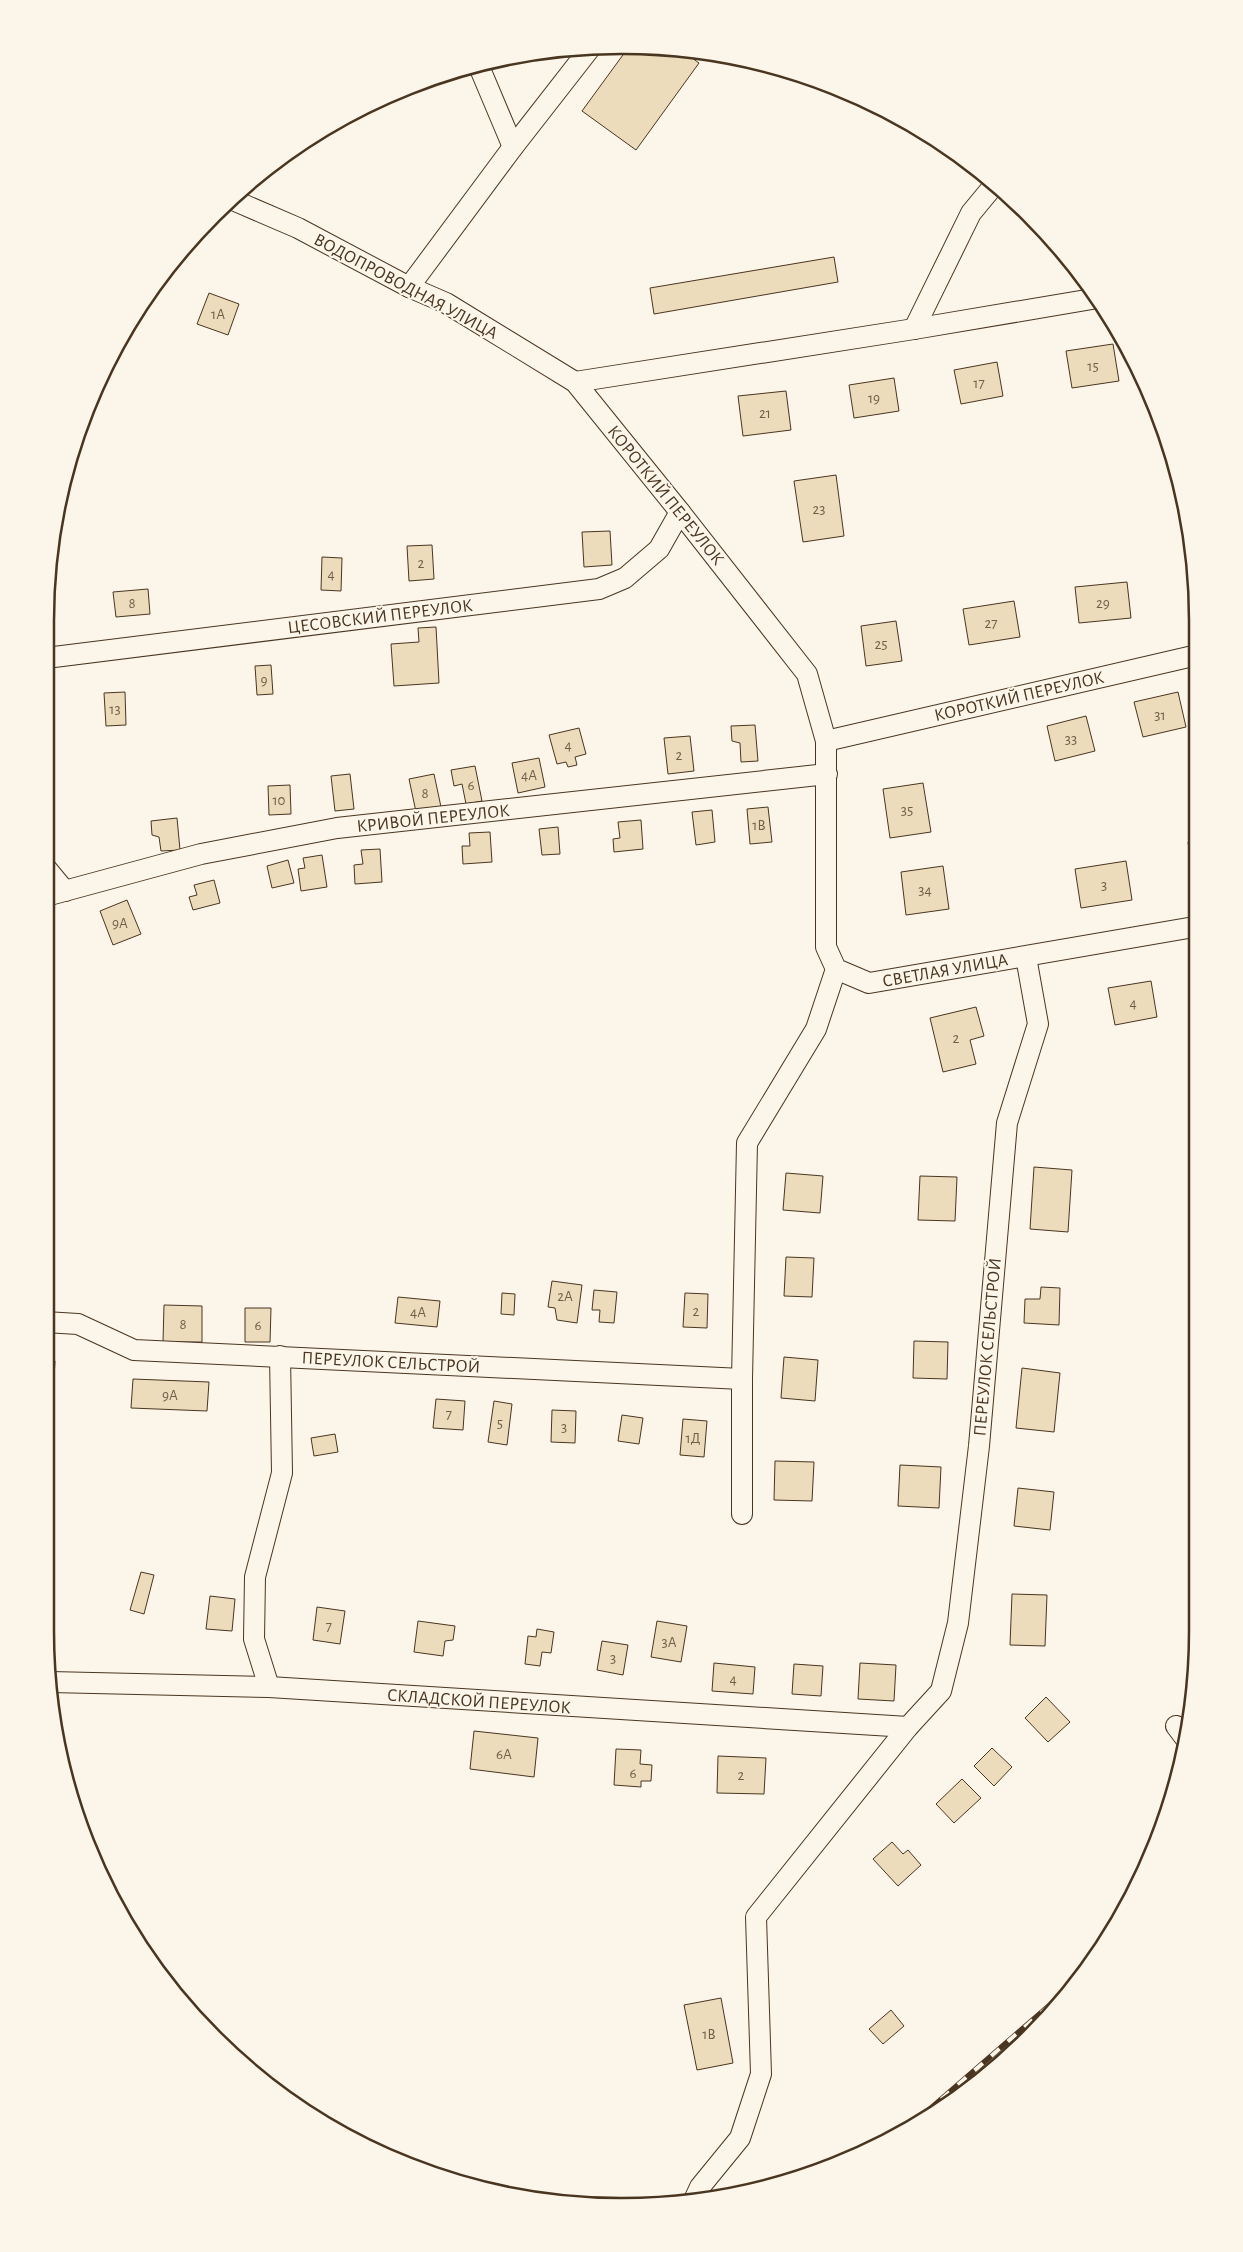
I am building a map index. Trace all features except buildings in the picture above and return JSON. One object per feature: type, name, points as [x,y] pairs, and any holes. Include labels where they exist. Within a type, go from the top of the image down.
[{"type":"street","points":[[409,287],[584,55]]},
{"type":"street","points":[[481,72],[513,147]]},
{"type":"street","points":[[914,329],[971,213],[990,190]]},
{"type":"street","name":"ВОДОПРОВОДНАЯ УЛИЦА","points":[[239,203],[298,228],[409,287],[446,303],[575,382]]},
{"type":"street","points":[[575,382],[1089,299]]},
{"type":"street","name":"КОРОТКИЙ ПЕРЕУЛОК","points":[[575,382],[807,674],[826,741],[1189,657]]},
{"type":"street","name":"ЦЕСОВСКИЙ ПЕРЕУЛОК","points":[[54,657],[599,589],[626,578],[659,549],[680,512]]},
{"type":"street","points":[[742,1514],[742,1379],[747,1143],[816,1029],[836,970],[826,947],[826,741]]},
{"type":"street","name":"КРИВОЙ ПЕРЕУЛОК","points":[[55,894],[201,854],[338,828],[827,774]]},
{"type":"street","name":"СВЕТЛАЯ УЛИЦА","points":[[836,970],[868,983],[1189,928]]},
{"type":"street","name":"ПЕРЕУЛОК СЕЛЬСТРОЙ","points":[[697,2193],[740,2138],[761,2074],[756,1917],[908,1727],[942,1691],[958,1623],[979,1446],[1007,1123],[1038,1024],[1026,957]]},
{"type":"street","name":"ПЕРЕУЛОК СЕЛЬСТРОЙ","points":[[54,1323],[78,1324],[134,1350],[742,1379]]},
{"type":"street","points":[[269,1687],[254,1639],[256,1576],[282,1473],[280,1356]]},
{"type":"street","name":"СКЛАДСКОЙ ПЕРЕУЛОК","points":[[57,1682],[269,1687],[908,1727]]},
{"type":"railway","points":[[937,2103],[1040,2014]]}]
